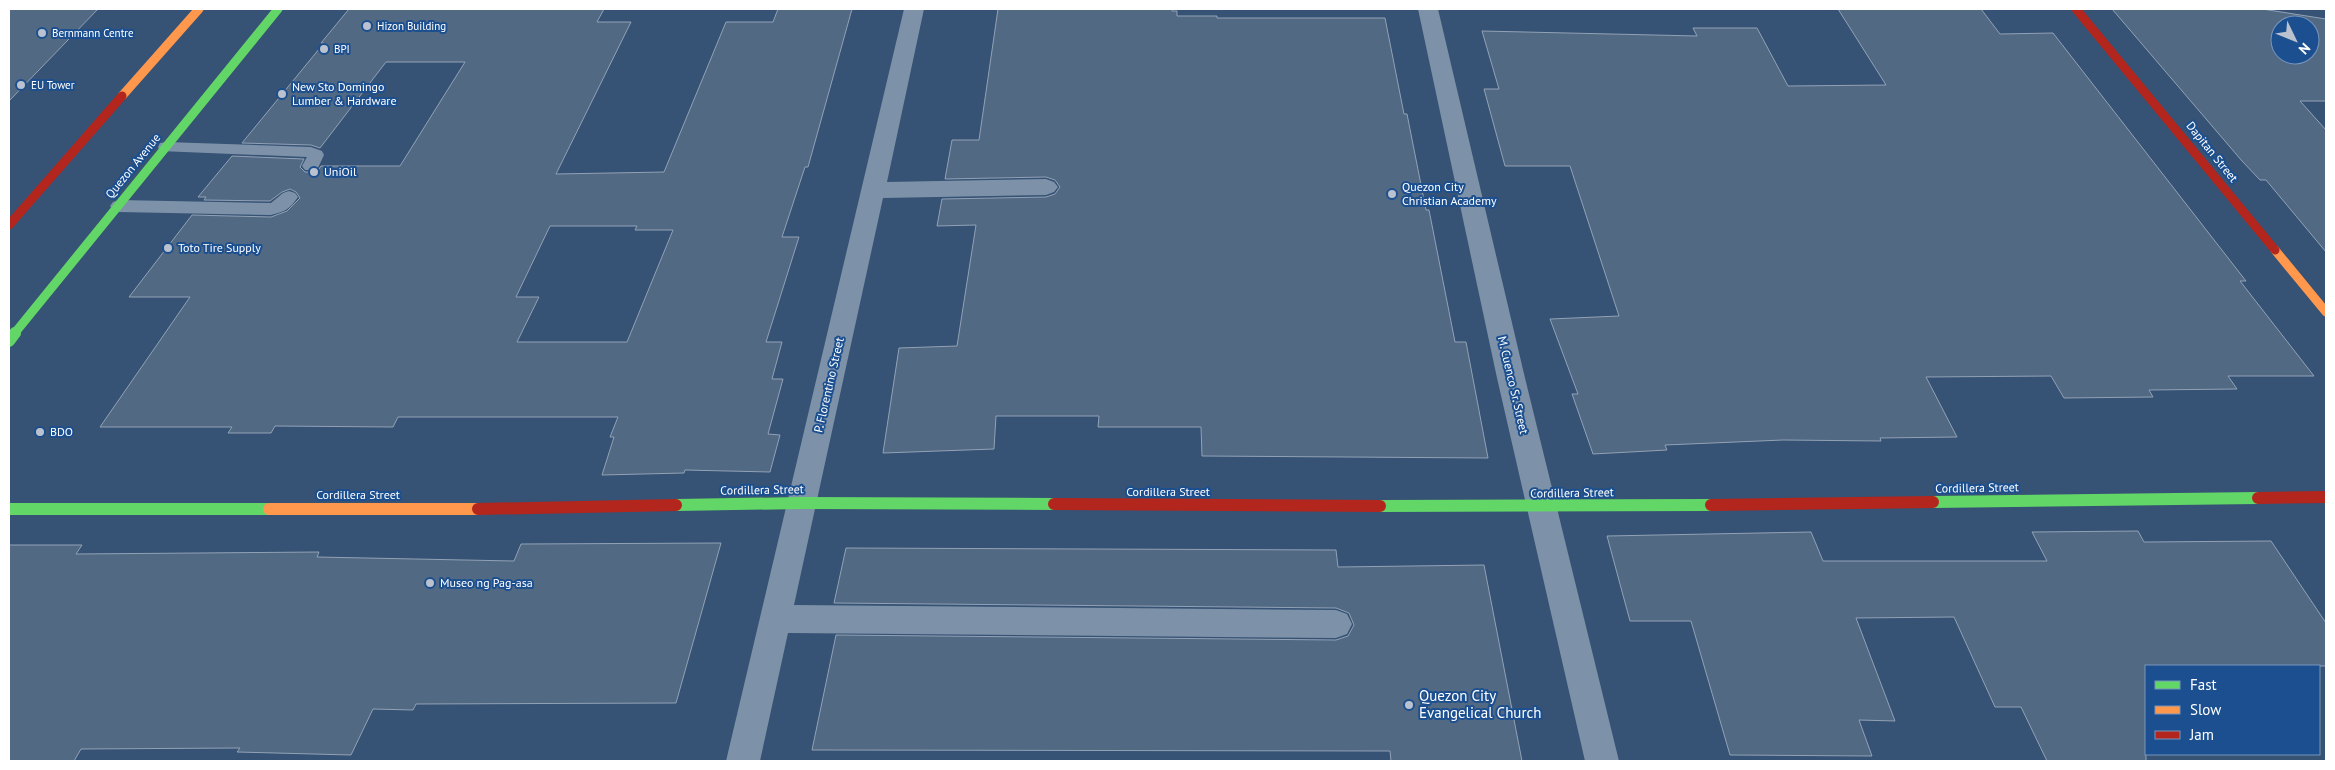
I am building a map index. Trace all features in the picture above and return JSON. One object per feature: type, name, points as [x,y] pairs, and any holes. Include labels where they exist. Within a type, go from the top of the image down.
[{"type":"street","points":[[9,225],[199,9]]},
{"type":"street","name":"Quezon Avenue","points":[[9,341],[278,9]]},
{"type":"street","name":"P. Florentino Street","points":[[744,761],[914,9]]},
{"type":"street","name":"M. Cuenco Sr. Street","points":[[1428,9],[1541,508],[1602,761]]},
{"type":"street","name":"Dapitan Street","points":[[2076,9],[2326,312]]},
{"type":"street","points":[[873,190],[1046,187]]},
{"type":"street","points":[[9,324],[27,317]]},
{"type":"street","name":"Cordillera Street","points":[[9,509],[487,509],[802,503],[1541,508],[2326,497]]},
{"type":"street","points":[[777,619],[1336,624]]},
{"type":"lane","points":[[166,148],[311,152],[316,155],[312,166]]},
{"type":"lane","points":[[119,206],[271,210],[280,207],[290,197]]},
{"type":"building","name":"Bernmann Centre","points":[[9,9],[98,9],[9,101]]},
{"type":"building","points":[[349,9],[604,9],[597,22],[631,22],[556,174],[664,172],[726,22],[773,22],[778,9],[852,9],[808,167],[805,167],[782,237],[799,237],[766,342],[782,342],[772,379],[783,379],[768,434],[780,435],[770,472],[685,470],[684,473],[602,475],[614,437],[610,437],[618,417],[398,417],[393,427],[275,426],[271,433],[228,433],[232,427],[100,427],[190,297],[129,297],[192,215],[271,217],[287,211],[300,198],[296,192],[290,189],[282,192],[270,201],[204,200],[206,197],[198,197],[232,156],[304,159],[300,167],[305,172],[317,172],[321,166],[400,166],[465,62],[386,62],[320,148],[311,145],[242,143],[324,43],[321,43]],"holes":[[[550,226],[637,226],[635,230],[673,230],[627,342],[517,342],[539,297],[516,297]]]},
{"type":"building","points":[[998,9],[1172,9],[1172,11],[1177,11],[1177,16],[1217,16],[1217,18],[1385,18],[1426,210],[1429,210],[1455,342],[1466,342],[1488,458],[1202,456],[1201,427],[1098,427],[1099,416],[996,416],[994,449],[883,453],[899,348],[957,346],[976,225],[937,226],[942,199],[1046,197],[1055,194],[1060,187],[1055,180],[1046,177],[945,179],[952,140],[979,140]]},
{"type":"building","points":[[1838,9],[1981,9],[2000,34],[2053,33],[2246,281],[2240,281],[2314,376],[2228,376],[2237,389],[2149,390],[2153,397],[2064,398],[2051,376],[1926,377],[1957,437],[1880,438],[1881,441],[1783,440],[1665,445],[1667,450],[1593,454],[1572,394],[1578,394],[1550,319],[1619,316],[1570,166],[1505,166],[1484,89],[1499,89],[1482,31],[1697,36],[1693,28],[1757,28],[1788,86],[1886,85]]},
{"type":"building","points":[[2112,9],[2262,9],[2300,15],[2270,15],[2270,65],[2320,65],[2320,18],[2326,19],[2326,101],[2300,101],[2326,130],[2326,252],[2266,180],[2260,180]]},
{"type":"building","points":[[2138,531],[2144,542],[2271,541],[2326,623],[2326,666],[2145,665],[2146,761],[2047,761],[2021,707],[1995,707],[1954,617],[1856,618],[1895,721],[1859,720],[1872,756],[1730,755],[1691,621],[1630,621],[1607,536],[1811,532],[1823,561],[2047,561],[2032,532]]},
{"type":"building","points":[[721,543],[676,703],[416,704],[413,710],[373,709],[351,755],[237,752],[240,748],[81,749],[74,761],[9,761],[9,545],[82,545],[76,554],[319,552],[317,557],[514,561],[521,544]]},
{"type":"building","points":[[846,548],[1336,550],[1338,567],[1484,565],[1522,761],[1391,761],[1390,751],[812,750],[836,635],[1336,640],[1348,636],[1354,625],[1349,613],[1336,608],[834,603]]},
{"type":"traffic: fast","points":[[9,341],[278,9]]},
{"type":"traffic: fast","points":[[1933,502],[2258,498]]},
{"type":"traffic: fast","points":[[676,505],[802,503],[1054,504]]},
{"type":"traffic: fast","points":[[1380,506],[1711,505]]},
{"type":"traffic: fast","points":[[9,509],[269,509]]},
{"type":"traffic: slow","points":[[122,96],[199,9]]},
{"type":"traffic: slow","points":[[2275,250],[2326,312]]},
{"type":"traffic: slow","points":[[269,509],[478,509]]},
{"type":"traffic: jam","points":[[2076,9],[2275,250]]},
{"type":"traffic: jam","points":[[9,225],[122,96]]},
{"type":"traffic: jam","points":[[2258,498],[2326,497]]},
{"type":"traffic: jam","points":[[1711,505],[1933,502]]},
{"type":"traffic: jam","points":[[1054,504],[1380,506]]},
{"type":"traffic: jam","points":[[478,509],[676,505]]},
{"type":"place","name":"Hizon Building","points":[[367,26]]},
{"type":"place","name":"Bernmann Centre","points":[[42,33]]},
{"type":"place","name":"BPI","points":[[324,49]]},
{"type":"place","name":"EU Tower","points":[[21,85]]},
{"type":"place","name":"New Sto Domingo Lumber & Hardware","points":[[282,94]]},
{"type":"place","name":"UniOil","points":[[314,172]]},
{"type":"place","name":"Quezon City Christian Academy","points":[[1392,194]]},
{"type":"place","name":"Toto Tire Supply","points":[[168,248]]},
{"type":"place","name":"BDO","points":[[40,432]]},
{"type":"place","name":"Museo ng Pag-asa","points":[[430,583]]},
{"type":"place","name":"Quezon City Evangelical Church","points":[[1409,705]]}]
